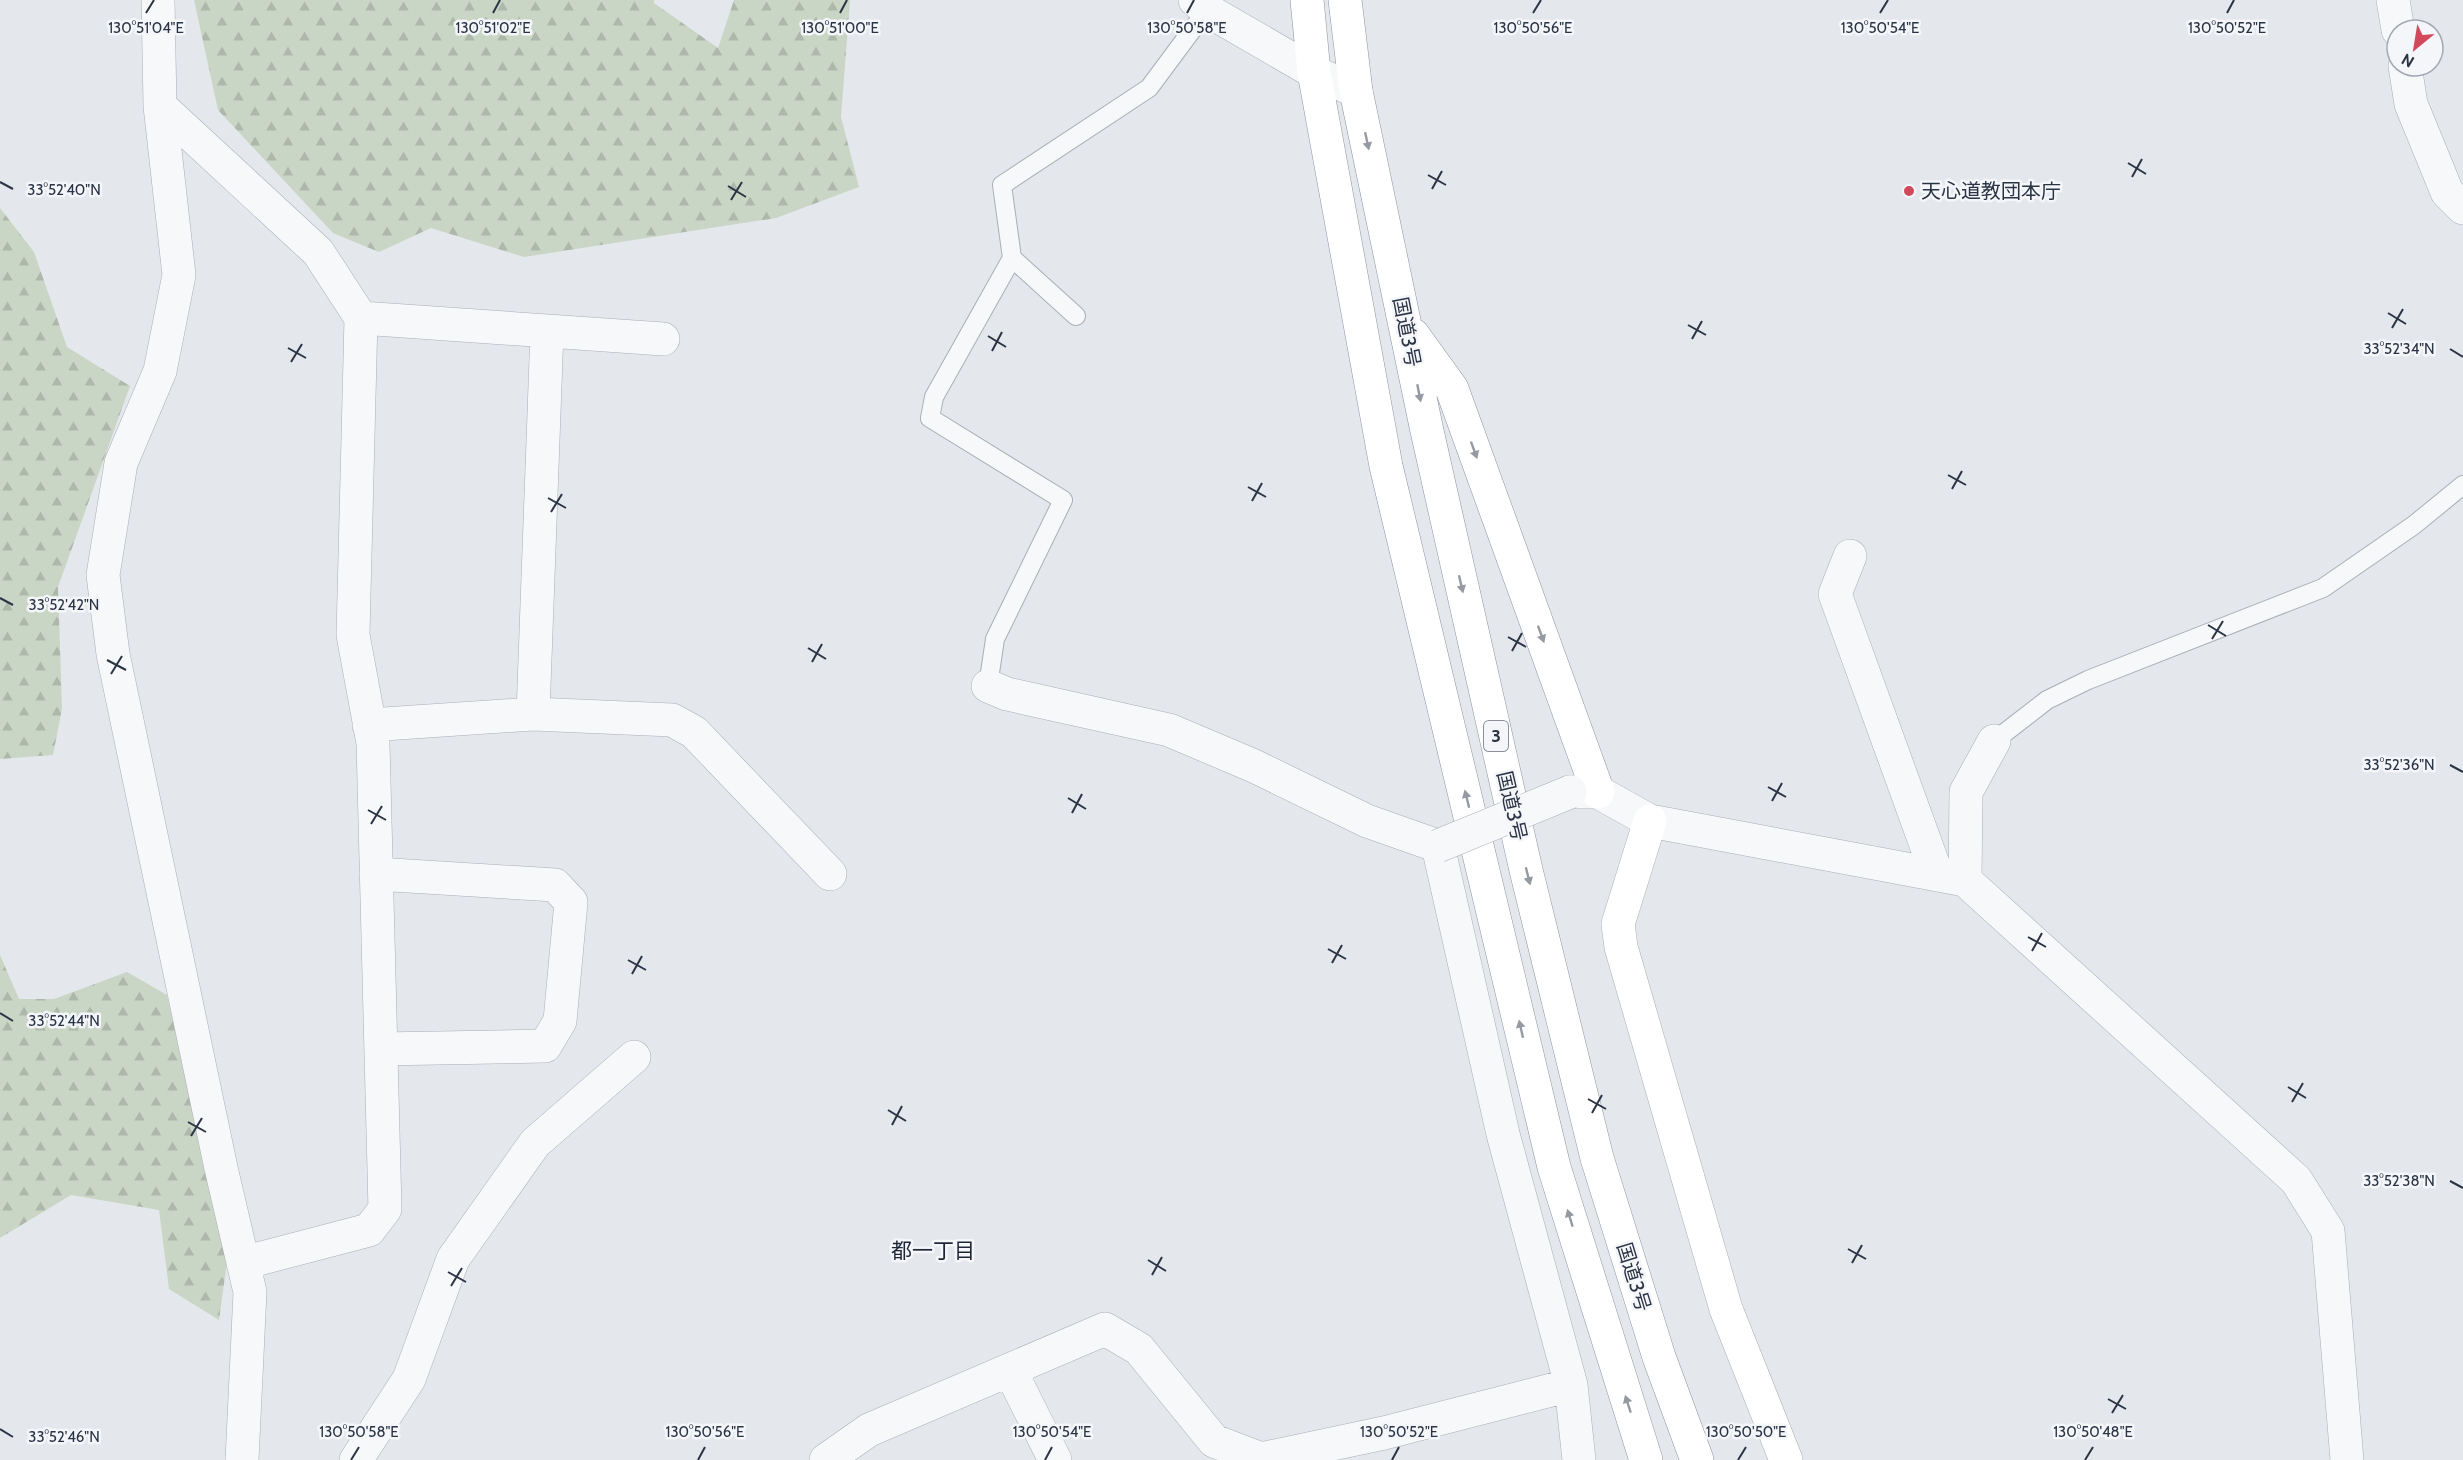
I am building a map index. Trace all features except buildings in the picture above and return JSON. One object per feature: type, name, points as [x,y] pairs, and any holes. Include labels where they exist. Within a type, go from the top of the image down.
[{"type":"main road","name":"3","points":[[1307,0],[1314,72],[1386,466],[1554,1167],[1646,1460]]},
{"type":"main road","name":"国道3号","points":[[1345,0],[1356,91],[1427,431],[1526,870],[1597,1158],[1659,1357],[1697,1460]]},
{"type":"main road","points":[[1407,327],[1452,389],[1584,792]]},
{"type":"main road","points":[[1650,821],[1618,924],[1622,947],[1726,1309],[1786,1460]]},
{"type":"street","points":[[158,0],[160,106],[179,275],[160,371],[121,463],[103,575],[113,654],[250,1292],[242,1460]]},
{"type":"street","points":[[2393,0],[2396,18]]},
{"type":"street","points":[[1201,5],[1314,72],[1356,91]]},
{"type":"street","points":[[2407,78],[2411,104],[2447,192],[2463,208]]},
{"type":"street","points":[[160,106],[318,252],[362,318],[353,635],[373,743],[385,1209],[369,1230],[243,1263]]},
{"type":"street","points":[[362,318],[663,339]]},
{"type":"street","points":[[533,714],[548,331]]},
{"type":"street","points":[[1850,556],[1835,594],[1951,878],[2296,1180],[2328,1231],[2347,1460]]},
{"type":"street","points":[[988,686],[1007,694],[1169,730],[1254,766],[1367,821],[1438,846],[1584,792],[1650,821],[1951,878]]},
{"type":"street","points":[[369,725],[533,714],[672,720],[694,732],[830,874]]},
{"type":"street","points":[[1951,878],[1966,792],[1995,741]]},
{"type":"street","points":[[1438,846],[1503,1134],[1571,1385],[1579,1460]]},
{"type":"street","points":[[376,874],[555,885],[570,902],[560,1021],[545,1046],[381,1049]]},
{"type":"street","points":[[356,1460],[409,1379],[453,1259],[535,1143],[634,1057]]},
{"type":"street","points":[[826,1460],[869,1430],[1105,1329],[1139,1349],[1214,1440],[1261,1460],[1384,1433],[1571,1385]]},
{"type":"street","points":[[1010,1370],[1055,1460]]},
{"type":"lane","points":[[988,686],[995,639],[1063,500],[930,418],[934,397],[1012,258],[1002,185],[1149,88],[1201,5]]},
{"type":"lane","points":[[1012,258],[1076,316]]},
{"type":"lane","points":[[1995,741],[2047,700],[2088,680],[2323,588],[2414,525],[2463,485]]},
{"type":"green space","points":[[194,0],[654,0],[654,3],[718,48],[734,0],[850,0],[841,117],[859,187],[776,218],[524,257],[431,228],[379,252],[333,233],[218,110]]},
{"type":"green space","points":[[0,208],[34,252],[67,347],[130,386],[58,587],[62,709],[53,755],[0,759]]},
{"type":"green space","points":[[0,955],[19,999],[54,999],[127,972],[167,995],[227,1262],[219,1320],[169,1289],[159,1210],[71,1195],[0,1238]]},
{"type":"place","name":"天心道教団本庁","points":[[1909,191]]},
{"type":"district","name":"都一丁目","points":[[933,1251]]}]
